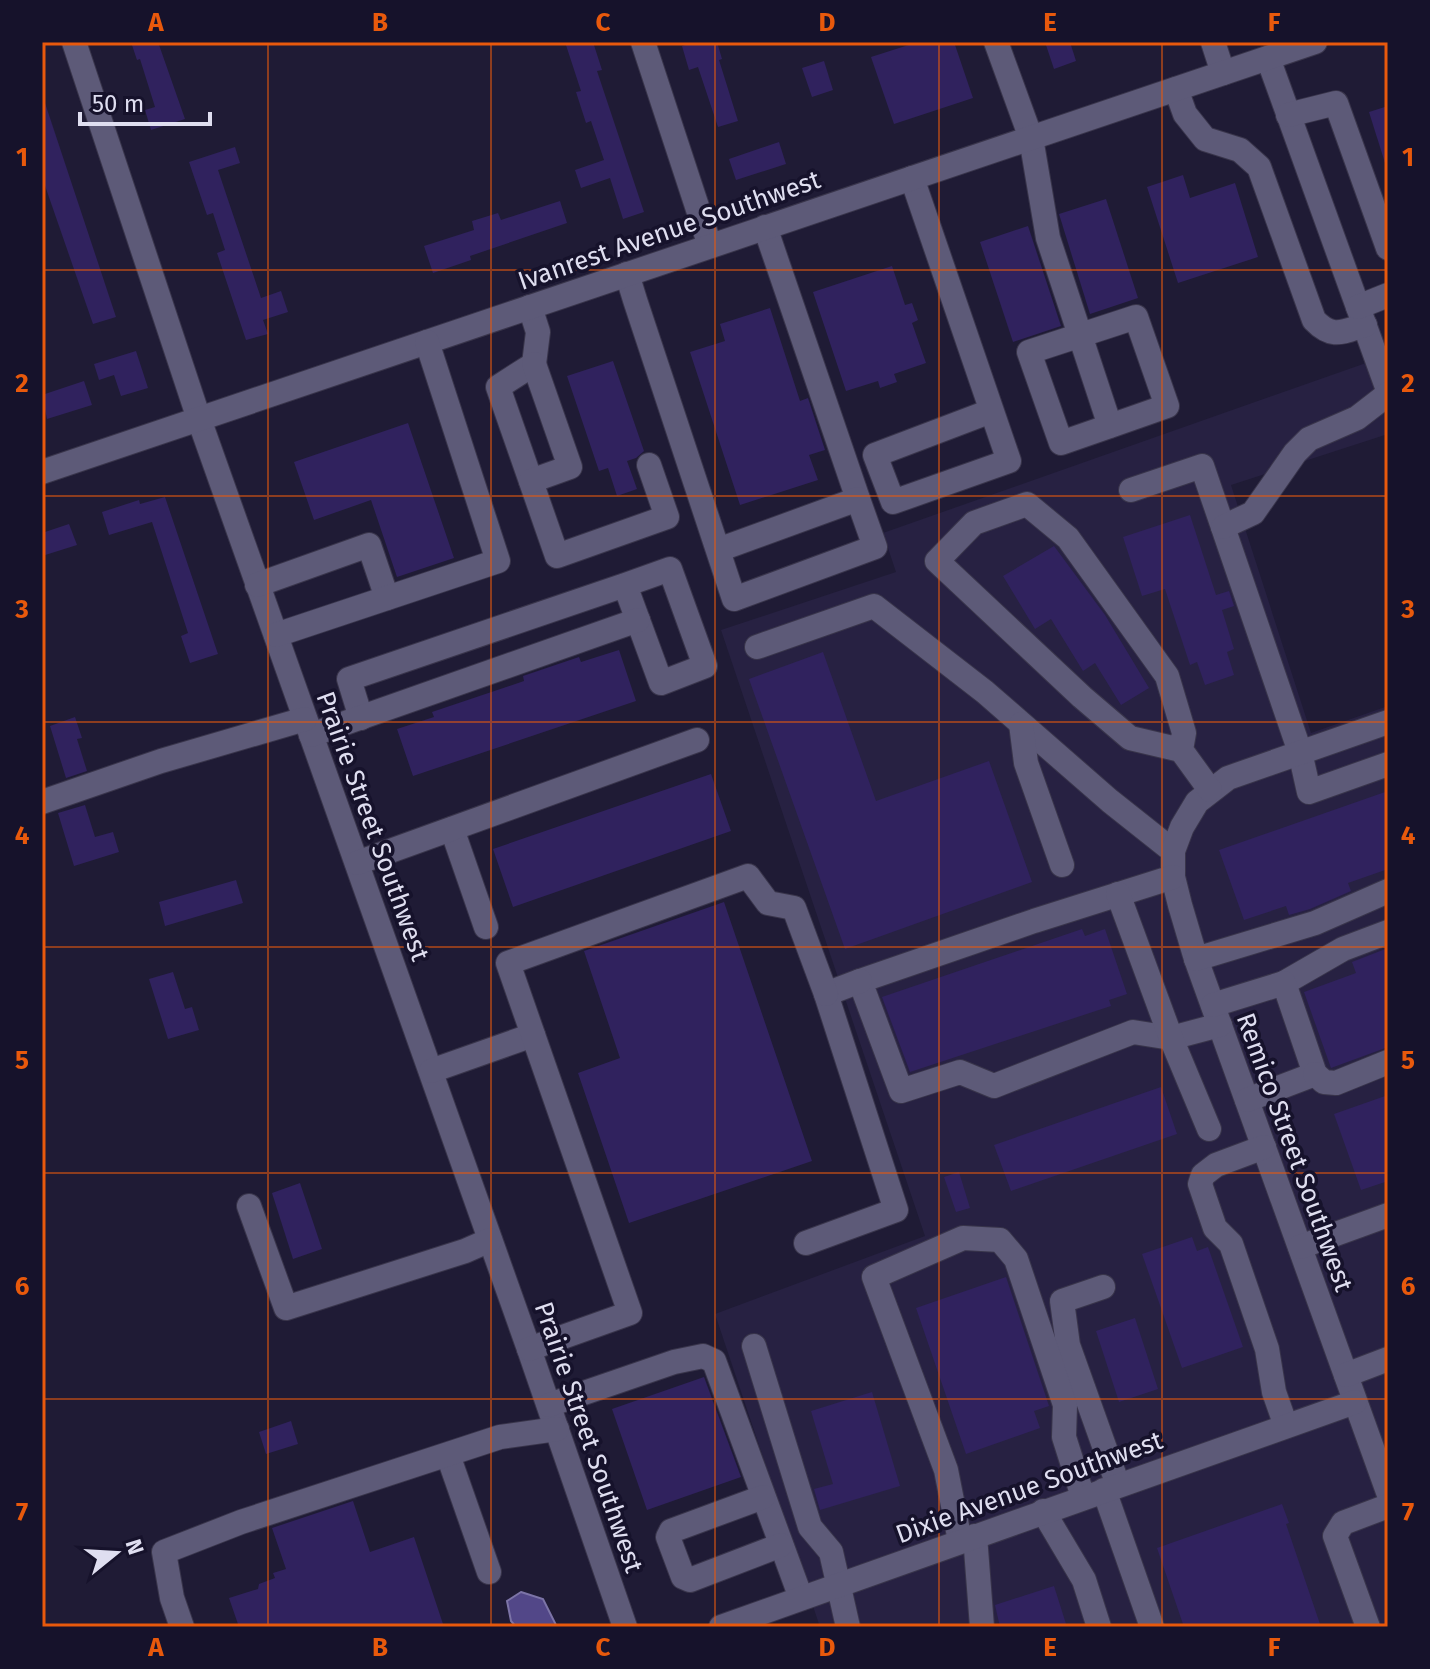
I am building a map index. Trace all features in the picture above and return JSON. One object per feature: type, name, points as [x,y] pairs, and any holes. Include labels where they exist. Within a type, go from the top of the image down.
[{"type":"street","name":"Prairie Street Southwest","points":[[74,42],[199,419],[625,1627]]},
{"type":"street","points":[[643,42],[710,246]]},
{"type":"street","points":[[996,42],[1031,138],[1048,238],[1110,426]]},
{"type":"street","points":[[1213,42],[1223,73]]},
{"type":"street","name":"Ivanrest Avenue Southwest","points":[[42,472],[1315,42]]},
{"type":"street","points":[[1223,527],[1253,513],[1295,453],[1309,439],[1357,418],[1387,384],[1268,58]]},
{"type":"street","points":[[1176,89],[1185,114],[1205,139],[1240,150],[1259,167],[1314,320],[1324,331],[1338,333],[1388,295]]},
{"type":"street","points":[[1288,115],[1336,103],[1388,248]]},
{"type":"street","points":[[912,178],[1009,461],[893,502],[875,455],[991,411]]},
{"type":"street","points":[[627,274],[734,599],[875,547],[765,227]]},
{"type":"street","points":[[530,307],[538,332],[534,364],[570,467],[531,481]]},
{"type":"street","points":[[1136,317],[1167,406],[1110,426],[1061,443],[1029,352],[1136,317]]},
{"type":"street","points":[[276,635],[498,561],[427,342]]},
{"type":"street","points":[[534,364],[498,387],[557,556],[667,517],[649,465]]},
{"type":"street","points":[[1131,490],[1202,466],[1300,752],[1309,792],[1388,764]]},
{"type":"street","points":[[718,550],[858,499]]},
{"type":"street","points":[[1181,750],[1184,733],[1167,676],[1068,538],[1027,504],[974,523],[937,561],[1130,738],[1181,750],[1210,790],[1228,778],[1388,722]]},
{"type":"street","points":[[257,585],[369,545],[387,598]]},
{"type":"street","points":[[361,718],[349,679],[670,569],[705,666],[661,683],[625,585]]},
{"type":"street","points":[[757,647],[874,606],[985,692],[1173,851]]},
{"type":"street","points":[[42,802],[161,761],[361,718],[638,620]]},
{"type":"street","points":[[1021,724],[1026,763],[1062,865]]},
{"type":"street","points":[[357,863],[697,740]]},
{"type":"street","name":"Remico Street Southwest","points":[[1210,790],[1197,802],[1182,827],[1173,851],[1173,877],[1196,959],[1388,1492]]},
{"type":"street","points":[[452,829],[486,927]]},
{"type":"street","points":[[529,1349],[630,1313],[508,963],[748,876],[768,903],[794,908],[826,994],[896,1210],[806,1243]]},
{"type":"street","points":[[826,994],[1173,877]]},
{"type":"street","points":[[1196,959],[1315,923],[1388,891]]},
{"type":"street","points":[[1118,894],[1171,1038],[1209,1129]]},
{"type":"street","points":[[860,981],[901,1091],[960,1072],[994,1086],[1133,1032],[1171,1038],[1284,983],[1343,949],[1388,932]]},
{"type":"street","points":[[1284,983],[1315,1074],[1324,1082],[1336,1083],[1388,1062]]},
{"type":"street","points":[[431,1071],[533,1035]]},
{"type":"street","points":[[1247,1100],[1315,1074]]},
{"type":"street","points":[[1264,1147],[1216,1165],[1203,1175],[1200,1184],[1215,1228],[1231,1244],[1267,1349],[1274,1392],[1286,1426]]},
{"type":"street","points":[[249,1206],[286,1308],[465,1251],[490,1240]]},
{"type":"street","points":[[1300,1247],[1388,1215]]},
{"type":"street","points":[[982,1627],[968,1538],[874,1277],[963,1238],[1000,1240],[1016,1259],[1065,1405],[1064,1437],[1102,1491]]},
{"type":"street","points":[[1103,1287],[1062,1301],[1068,1345],[1102,1491],[1152,1627]]},
{"type":"street","points":[[754,1346],[810,1527],[831,1552],[848,1627]]},
{"type":"street","points":[[549,1405],[674,1362],[703,1356],[714,1361],[801,1598]]},
{"type":"street","points":[[1346,1375],[1388,1359]]},
{"type":"street","name":"Dixie Avenue Southwest","points":[[721,1627],[753,1622],[801,1598],[1355,1402]]},
{"type":"street","points":[[182,1627],[172,1598],[164,1552],[241,1522],[500,1437],[557,1429]]},
{"type":"street","points":[[448,1455],[489,1572]]},
{"type":"street","points":[[763,1497],[671,1531],[668,1537],[683,1577],[690,1580],[781,1545]]},
{"type":"street","points":[[1368,1627],[1335,1536],[1343,1523],[1388,1506]]},
{"type":"street","points":[[1043,1511],[1084,1580],[1099,1627]]},
{"type":"shaded area","points":[[1366,363],[1388,423],[1388,434],[1231,485],[1311,733],[1388,706],[1388,1627],[820,1627],[715,1314],[925,1236],[721,630],[896,572],[883,533]]},
{"type":"shaded area","points":[[521,1592],[543,1599],[557,1627],[516,1627],[511,1621],[507,1601]]},
{"type":"building","points":[[131,42],[158,42],[185,119],[151,130],[145,110],[155,107],[140,59],[137,60]]},
{"type":"building","points":[[565,42],[593,42],[602,70],[597,71],[644,212],[623,219],[610,178],[581,188],[575,170],[604,160],[591,121],[586,123],[576,92],[581,91]]},
{"type":"building","points":[[695,42],[717,42],[722,59],[719,60],[738,121],[718,127],[698,67],[689,70],[682,46]]},
{"type":"building","points":[[918,42],[954,42],[973,98],[894,124],[871,57]]},
{"type":"building","points":[[1045,42],[1070,42],[1076,61],[1054,69]]},
{"type":"building","points":[[824,61],[833,90],[812,97],[802,68]]},
{"type":"building","points":[[42,103],[45,103],[116,317],[93,324],[42,177]]},
{"type":"building","points":[[1388,106],[1388,163],[1385,163],[1369,112]]},
{"type":"building","points":[[779,142],[786,164],[736,180],[729,159]]},
{"type":"building","points":[[235,147],[240,163],[218,170],[261,298],[281,291],[288,312],[263,320],[268,334],[246,340],[217,253],[225,250],[213,213],[207,215],[189,162]]},
{"type":"building","points":[[1183,175],[1190,198],[1235,183],[1258,257],[1178,283],[1147,187]]},
{"type":"building","points":[[1106,199],[1138,298],[1090,314],[1059,214]]},
{"type":"building","points":[[560,201],[567,223],[470,256],[471,260],[433,273],[424,246],[474,230],[472,221],[498,213],[501,220]]},
{"type":"building","points":[[1028,226],[1061,326],[1013,342],[980,242]]},
{"type":"building","points":[[892,266],[905,305],[912,303],[918,320],[912,323],[926,363],[894,374],[897,382],[880,388],[878,381],[846,391],[813,292]]},
{"type":"building","points":[[770,308],[800,401],[808,398],[825,450],[809,455],[818,480],[740,505],[690,352],[725,341],[720,324]]},
{"type":"building","points":[[136,351],[148,388],[121,396],[114,375],[99,380],[94,364]]},
{"type":"building","points":[[613,361],[644,451],[627,461],[637,489],[617,496],[608,468],[599,471],[567,376]]},
{"type":"building","points":[[84,381],[92,405],[47,419],[42,395]]},
{"type":"building","points":[[408,423],[454,558],[397,577],[371,500],[314,520],[294,462]]},
{"type":"building","points":[[165,497],[218,654],[190,663],[181,636],[188,633],[152,522],[109,535],[102,512],[139,500],[140,504]]},
{"type":"building","points":[[1190,515],[1216,595],[1229,591],[1234,606],[1222,610],[1234,649],[1227,652],[1234,675],[1205,685],[1197,662],[1190,665],[1165,589],[1142,596],[1123,537]]},
{"type":"building","points":[[69,524],[77,545],[42,556],[42,533]]},
{"type":"building","points":[[1054,546],[1105,615],[1149,688],[1121,705],[1095,663],[1083,671],[1051,619],[1035,629],[1003,576]]},
{"type":"building","points":[[619,650],[636,701],[413,776],[397,729],[434,717],[432,712],[524,681],[523,676],[579,657],[581,662]]},
{"type":"building","points":[[823,652],[876,801],[989,761],[1032,882],[845,949],[749,679]]},
{"type":"building","points":[[75,717],[82,738],[77,739],[87,771],[66,778],[50,726]]},
{"type":"building","points":[[711,774],[731,831],[513,907],[493,849]]},
{"type":"building","points":[[1388,791],[1388,869],[1348,883],[1351,891],[1310,909],[1289,915],[1286,906],[1244,920],[1219,850]]},
{"type":"building","points":[[85,805],[95,837],[113,832],[119,852],[74,866],[58,813]]},
{"type":"building","points":[[236,880],[243,903],[165,926],[159,902]]},
{"type":"building","points":[[724,902],[812,1161],[629,1223],[578,1073],[620,1058],[584,951]]},
{"type":"building","points":[[1082,929],[1085,936],[1105,929],[1127,994],[1109,1000],[1111,1006],[910,1072],[882,997]]},
{"type":"building","points":[[1388,948],[1388,1047],[1331,1068],[1304,992],[1356,973],[1352,962]]},
{"type":"building","points":[[173,972],[185,1009],[192,1007],[199,1030],[168,1039],[149,979]]},
{"type":"building","points":[[1161,1087],[1177,1134],[1011,1191],[994,1145]]},
{"type":"building","points":[[1388,1095],[1388,1181],[1361,1190],[1334,1114]]},
{"type":"building","points":[[959,1172],[970,1208],[956,1212],[944,1177]]},
{"type":"building","points":[[300,1183],[322,1249],[293,1259],[272,1193]]},
{"type":"building","points":[[1192,1237],[1197,1251],[1208,1247],[1243,1347],[1182,1368],[1142,1254]]},
{"type":"building","points":[[1006,1277],[1049,1406],[1034,1411],[1040,1428],[966,1454],[916,1308]]},
{"type":"building","points":[[1135,1318],[1158,1389],[1119,1402],[1096,1331]]},
{"type":"building","points":[[704,1377],[741,1477],[647,1510],[612,1409]]},
{"type":"building","points":[[872,1392],[900,1486],[820,1510],[814,1489],[833,1484],[811,1411]]},
{"type":"building","points":[[291,1421],[298,1444],[266,1454],[259,1432]]},
{"type":"building","points":[[353,1501],[370,1552],[414,1537],[444,1627],[239,1627],[229,1598],[258,1589],[259,1584],[275,1578],[273,1573],[286,1569],[272,1528]]},
{"type":"building","points":[[1282,1504],[1321,1627],[1184,1627],[1157,1548]]},
{"type":"building","points":[[1054,1586],[1067,1627],[1000,1627],[995,1605]]}]
